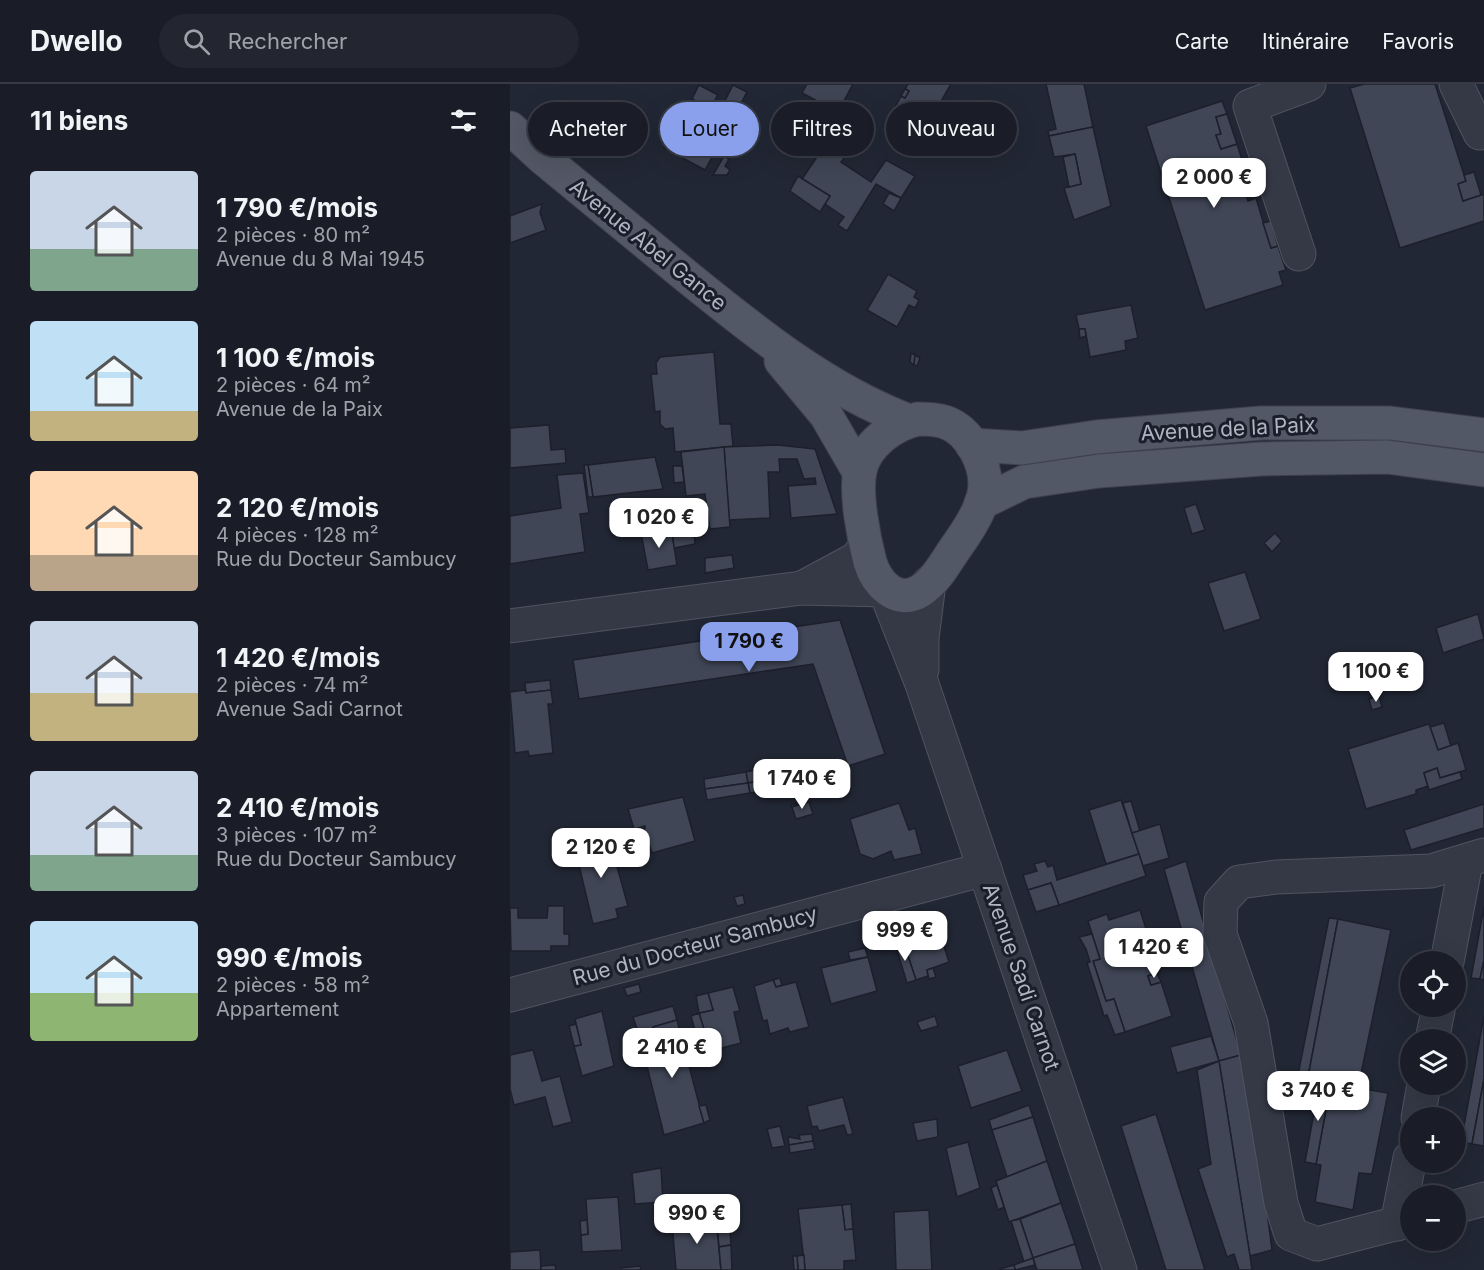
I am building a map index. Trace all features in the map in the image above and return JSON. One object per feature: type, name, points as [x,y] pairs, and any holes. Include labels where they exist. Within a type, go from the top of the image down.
[{"type":"main road","name":"Avenue Abel Gance","points":[[510,128],[544,159],[760,337],[877,409],[909,421]]},
{"type":"main road","name":"Avenue Abel Gance","points":[[760,337],[826,415],[860,472]]},
{"type":"main road","points":[[918,419],[947,423],[972,445],[983,469],[984,493],[964,536],[939,573],[918,592],[906,595],[885,590],[877,580],[866,546],[860,472],[874,446],[895,427],[918,419]]},
{"type":"main road","name":"Avenue de la Paix","points":[[972,445],[1022,448],[1096,438],[1261,423],[1390,423],[1484,435]]},
{"type":"main road","name":"Avenue de la Paix","points":[[981,503],[1024,482],[1099,471],[1262,459],[1387,457],[1484,470]]},
{"type":"street","points":[[1299,254],[1250,106],[1309,84]]},
{"type":"street","points":[[1456,84],[1483,137]]},
{"type":"street","points":[[802,588],[856,559],[866,546]]},
{"type":"street","name":"Avenue Sadi Carnot","points":[[922,684],[922,638],[929,583]]},
{"type":"street","points":[[510,626],[802,588],[885,590]]},
{"type":"street","name":"Avenue Sadi Carnot","points":[[885,590],[922,684],[1120,1270]]},
{"type":"street","points":[[1450,951],[1475,858]]},
{"type":"street","points":[[1400,1223],[1317,1244],[1291,1234],[1281,1203],[1251,1023],[1220,934],[1221,902],[1239,882],[1276,877],[1431,871],[1475,858]]},
{"type":"street","name":"Rue du Docteur Sambucy","points":[[510,995],[985,868]]},
{"type":"street","points":[[1466,1205],[1484,1199]]},
{"type":"building","points":[[807,84],[853,84],[843,102],[819,102],[802,93]]},
{"type":"building","points":[[908,84],[951,84],[941,102],[898,102],[901,96],[905,98],[909,91],[905,89]]},
{"type":"building","points":[[1046,84],[1084,84],[1093,127],[1049,136],[1048,131],[1056,129]]},
{"type":"building","points":[[1364,84],[1435,84],[1466,181],[1458,184],[1463,201],[1484,194],[1484,221],[1400,248],[1350,88]]},
{"type":"building","points":[[699,85],[718,95],[714,102],[698,102],[692,99]]},
{"type":"building","points":[[733,85],[747,92],[742,102],[724,102]]},
{"type":"building","points":[[905,89],[909,91],[905,98],[901,96]]},
{"type":"building","points":[[1222,101],[1227,114],[1216,117],[1221,134],[1216,135],[1221,149],[1237,144],[1245,169],[1239,171],[1248,201],[1256,198],[1271,248],[1278,246],[1286,270],[1279,272],[1283,285],[1205,310],[1146,126]]},
{"type":"building","points":[[1227,114],[1237,144],[1221,149],[1216,135],[1221,134],[1216,117]]},
{"type":"building","points":[[1093,127],[1111,206],[1074,220],[1064,188],[1081,184],[1075,154],[1054,157],[1049,136]]},
{"type":"building","points":[[1075,154],[1081,184],[1069,187],[1063,157]]},
{"type":"building","points":[[679,156],[713,156],[705,170]]},
{"type":"building","points":[[724,156],[729,159],[725,166],[730,170],[727,175],[713,175]]},
{"type":"building","points":[[818,156],[843,156],[845,157],[841,162],[871,182],[886,160],[915,176],[901,198],[876,184],[847,231],[838,225],[844,217],[825,204],[830,196],[802,179]]},
{"type":"building","points":[[1474,172],[1481,195],[1463,201],[1458,184],[1466,181],[1464,175]]},
{"type":"building","points":[[798,176],[830,196],[820,212],[790,191]]},
{"type":"building","points":[[889,193],[901,198],[894,211],[883,204]]},
{"type":"building","points":[[542,204],[540,213],[546,230],[510,243],[510,216]]},
{"type":"building","points":[[1271,221],[1278,246],[1271,248],[1263,223]]},
{"type":"building","points":[[888,274],[917,291],[914,297],[919,300],[915,308],[909,305],[897,327],[867,310]]},
{"type":"building","points":[[1131,305],[1138,338],[1125,341],[1126,350],[1090,357],[1085,329],[1079,329],[1076,315]]},
{"type":"building","points":[[1079,329],[1085,329],[1086,336],[1080,338]]},
{"type":"building","points":[[714,352],[720,424],[731,424],[733,446],[675,452],[673,428],[665,429],[660,424],[660,411],[655,412],[651,374],[657,374],[656,363],[660,357]]},
{"type":"building","points":[[911,353],[915,355],[914,365],[910,362]]},
{"type":"building","points":[[915,355],[920,358],[917,366],[914,365]]},
{"type":"building","points":[[549,425],[551,450],[565,449],[566,463],[510,468],[510,428]]},
{"type":"building","points":[[778,445],[815,449],[837,514],[791,518],[788,486],[816,484],[815,478],[804,479],[797,459],[779,459],[780,472],[768,472],[770,518],[729,520],[724,447]]},
{"type":"building","points":[[724,447],[730,527],[710,529],[705,494],[686,496],[681,452]]},
{"type":"building","points":[[655,457],[663,489],[593,497],[588,465]]},
{"type":"building","points":[[584,465],[588,465],[593,497],[588,497]]},
{"type":"building","points":[[673,466],[682,466],[684,482],[674,483]]},
{"type":"building","points":[[583,473],[589,513],[580,514],[585,552],[510,564],[510,516],[561,508],[557,475]]},
{"type":"building","points":[[1196,504],[1205,530],[1192,534],[1184,508]]},
{"type":"building","points":[[682,526],[694,533],[695,544],[674,548],[671,528]]},
{"type":"building","points":[[671,528],[677,565],[648,570],[641,533]]},
{"type":"building","points":[[1275,533],[1282,541],[1272,552],[1264,543]]},
{"type":"building","points":[[732,555],[734,568],[705,573],[705,558]]},
{"type":"building","points":[[1245,572],[1261,619],[1224,631],[1208,583]]},
{"type":"building","points":[[1478,614],[1484,639],[1443,653],[1436,628]]},
{"type":"building","points":[[840,620],[885,754],[848,766],[813,664],[579,699],[573,660]]},
{"type":"building","points":[[550,680],[551,690],[526,693],[525,683]]},
{"type":"building","points":[[525,690],[526,693],[551,690],[553,704],[548,704],[553,753],[529,756],[528,751],[515,753],[510,692]]},
{"type":"building","points":[[1379,696],[1382,707],[1372,710],[1369,699]]},
{"type":"building","points":[[1444,723],[1451,746],[1438,750],[1430,727]]},
{"type":"building","points":[[1429,724],[1438,750],[1458,743],[1466,770],[1440,778],[1437,768],[1424,773],[1428,786],[1416,790],[1416,794],[1366,809],[1348,749]]},
{"type":"building","points":[[1437,768],[1440,778],[1460,772],[1462,779],[1429,790],[1424,773]]},
{"type":"building","points":[[759,769],[761,781],[748,783],[746,772]]},
{"type":"building","points":[[746,772],[748,783],[705,789],[704,779]]},
{"type":"building","points":[[761,781],[763,791],[750,793],[748,783]]},
{"type":"building","points":[[748,783],[750,793],[707,800],[705,789]]},
{"type":"building","points":[[683,797],[695,841],[652,853],[649,844],[638,847],[635,832],[645,829],[645,826],[634,829],[628,809]]},
{"type":"building","points":[[1121,800],[1139,854],[1106,864],[1089,810]]},
{"type":"building","points":[[1131,801],[1140,831],[1132,833],[1123,803]]},
{"type":"building","points":[[809,802],[813,814],[796,819],[792,807]]},
{"type":"building","points":[[899,803],[909,830],[915,828],[922,854],[894,860],[891,851],[873,859],[860,854],[850,819]]},
{"type":"building","points":[[1484,804],[1484,828],[1411,850],[1404,830]]},
{"type":"building","points":[[1160,824],[1169,858],[1143,866],[1132,833]]},
{"type":"building","points":[[608,834],[628,906],[616,909],[618,918],[593,924],[574,844]]},
{"type":"building","points":[[1139,854],[1146,876],[1059,905],[1051,883],[1028,890],[1023,875],[1037,871],[1034,864],[1045,861],[1048,867],[1053,865],[1057,880]]},
{"type":"building","points":[[1186,861],[1241,1055],[1219,1061],[1164,869]]},
{"type":"building","points":[[1051,883],[1059,905],[1036,912],[1028,890]]},
{"type":"building","points":[[743,895],[745,904],[737,906],[734,897]]},
{"type":"building","points":[[548,906],[564,906],[564,934],[569,934],[569,946],[551,946],[551,951],[511,951],[510,908],[518,908],[518,918],[547,918]]},
{"type":"building","points":[[1484,907],[1484,960],[1480,979],[1471,978]]},
{"type":"building","points":[[1140,910],[1160,972],[1148,976],[1151,985],[1161,982],[1172,1016],[1125,1032],[1114,999],[1106,1001],[1093,961],[1100,959],[1088,921],[1107,914],[1109,920]]},
{"type":"building","points":[[1329,918],[1338,919],[1308,1077],[1298,1075]]},
{"type":"building","points":[[1338,919],[1391,930],[1358,1088],[1388,1093],[1372,1174],[1359,1173],[1353,1210],[1315,1202],[1321,1165],[1316,1164],[1331,1082],[1308,1077]]},
{"type":"building","points":[[926,920],[930,933],[939,931],[949,962],[927,970],[928,976],[916,980],[903,941],[893,944],[889,932]]},
{"type":"building","points":[[1092,934],[1100,959],[1093,961],[1106,1001],[1114,999],[1125,1032],[1115,1035],[1107,1015],[1104,1016],[1087,963],[1090,962],[1086,949],[1079,937]]},
{"type":"building","points":[[903,941],[916,980],[907,983],[895,944]]},
{"type":"building","points":[[865,948],[868,957],[850,960],[848,952]]},
{"type":"building","points":[[868,957],[877,991],[831,1004],[821,968]]},
{"type":"building","points":[[1484,960],[1484,980],[1480,979]]},
{"type":"building","points":[[933,968],[936,977],[929,979],[927,970]]},
{"type":"building","points":[[1157,973],[1161,982],[1151,985],[1148,976]]},
{"type":"building","points":[[780,978],[782,985],[776,987],[773,980]]},
{"type":"building","points":[[773,980],[776,987],[796,982],[809,1027],[790,1032],[788,1028],[770,1034],[767,1020],[763,1021],[754,986]]},
{"type":"building","points":[[639,984],[641,992],[627,996],[624,988]]},
{"type":"building","points":[[733,987],[740,1011],[734,1012],[741,1043],[710,1051],[699,1013],[713,1010],[708,993]]},
{"type":"building","points":[[708,993],[713,1010],[699,1013],[696,996]]},
{"type":"building","points":[[673,1006],[677,1020],[653,1027],[654,1035],[640,1038],[633,1017]]},
{"type":"building","points":[[602,1011],[614,1066],[582,1076],[574,1046],[581,1045],[575,1019]]},
{"type":"building","points":[[699,1013],[707,1039],[698,1041],[691,1016]]},
{"type":"building","points":[[935,1016],[938,1026],[921,1031],[917,1022]]},
{"type":"building","points":[[1484,1016],[1484,1079],[1472,1144],[1466,1143],[1466,1115]]},
{"type":"building","points":[[677,1020],[704,1123],[664,1135],[640,1038],[654,1035],[653,1027]]},
{"type":"building","points":[[576,1024],[581,1045],[574,1046],[569,1026]]},
{"type":"building","points":[[1211,1036],[1219,1061],[1177,1073],[1170,1047]]},
{"type":"building","points":[[533,1050],[542,1081],[560,1076],[572,1122],[553,1127],[545,1097],[514,1105],[510,1089],[510,1055]]},
{"type":"building","points":[[1007,1050],[1022,1091],[971,1108],[958,1066]]},
{"type":"building","points":[[1241,1055],[1262,1173],[1272,1250],[1250,1256],[1219,1061]]},
{"type":"building","points":[[1219,1061],[1252,1270],[1239,1270],[1234,1254],[1227,1257],[1198,1169],[1211,1164],[1197,1070]]},
{"type":"building","points":[[1320,1079],[1331,1082],[1316,1164],[1305,1162]]},
{"type":"building","points":[[1484,1079],[1484,1146],[1472,1144]]},
{"type":"building","points":[[843,1097],[853,1134],[847,1135],[844,1125],[819,1131],[817,1126],[812,1127],[807,1106]]},
{"type":"building","points":[[706,1105],[710,1120],[704,1123],[699,1106]]},
{"type":"building","points":[[1029,1105],[1033,1117],[992,1130],[989,1120]]},
{"type":"building","points":[[1156,1114],[1205,1270],[1166,1270],[1121,1126]]},
{"type":"building","points":[[1033,1117],[1047,1161],[1007,1177],[992,1130]]},
{"type":"building","points":[[937,1119],[938,1137],[917,1141],[913,1123]]},
{"type":"building","points":[[780,1126],[785,1146],[772,1148],[767,1129]]},
{"type":"building","points":[[812,1134],[813,1141],[789,1145],[788,1137],[800,1139],[799,1135]]},
{"type":"building","points":[[813,1141],[815,1149],[790,1153],[789,1145]]},
{"type":"building","points":[[968,1142],[980,1188],[957,1197],[946,1148]]},
{"type":"building","points":[[1047,1161],[1061,1203],[1009,1222],[996,1181]]},
{"type":"building","points":[[661,1168],[663,1202],[635,1204],[632,1173]]},
{"type":"building","points":[[997,1185],[1004,1207],[998,1210],[991,1188]]},
{"type":"building","points":[[618,1197],[622,1250],[582,1252],[581,1235],[588,1234],[586,1199]]},
{"type":"building","points":[[1061,1203],[1075,1244],[1033,1258],[1020,1219]]},
{"type":"building","points":[[851,1204],[853,1229],[845,1230],[842,1205]]},
{"type":"building","points":[[842,1205],[845,1230],[853,1229],[856,1260],[844,1261],[844,1270],[805,1270],[798,1209]]},
{"type":"building","points":[[929,1210],[932,1270],[896,1270],[894,1212]]},
{"type":"building","points":[[729,1217],[731,1245],[719,1247],[716,1218]]},
{"type":"building","points":[[716,1218],[721,1270],[676,1270],[672,1223]]},
{"type":"building","points":[[1020,1219],[1033,1258],[1024,1262],[1011,1221]]},
{"type":"building","points":[[587,1220],[588,1234],[581,1235],[580,1221]]},
{"type":"building","points":[[1075,1244],[1083,1270],[1037,1270],[1033,1258]]},
{"type":"building","points":[[731,1245],[732,1270],[721,1270],[719,1247]]},
{"type":"building","points":[[540,1250],[541,1270],[510,1270],[510,1252]]},
{"type":"building","points":[[804,1255],[805,1270],[798,1270],[797,1256]]},
{"type":"building","points":[[793,1256],[797,1256],[798,1270],[794,1270]]},
{"type":"building","points":[[1033,1258],[1035,1265],[1015,1270],[1014,1265]]},
{"type":"building","points":[[555,1265],[556,1270],[541,1270],[541,1266]]},
{"type":"building","points":[[1014,1265],[1015,1270],[1000,1270],[1000,1269]]},
{"type":"building","points":[[640,1266],[641,1270],[621,1270],[621,1268]]}]
